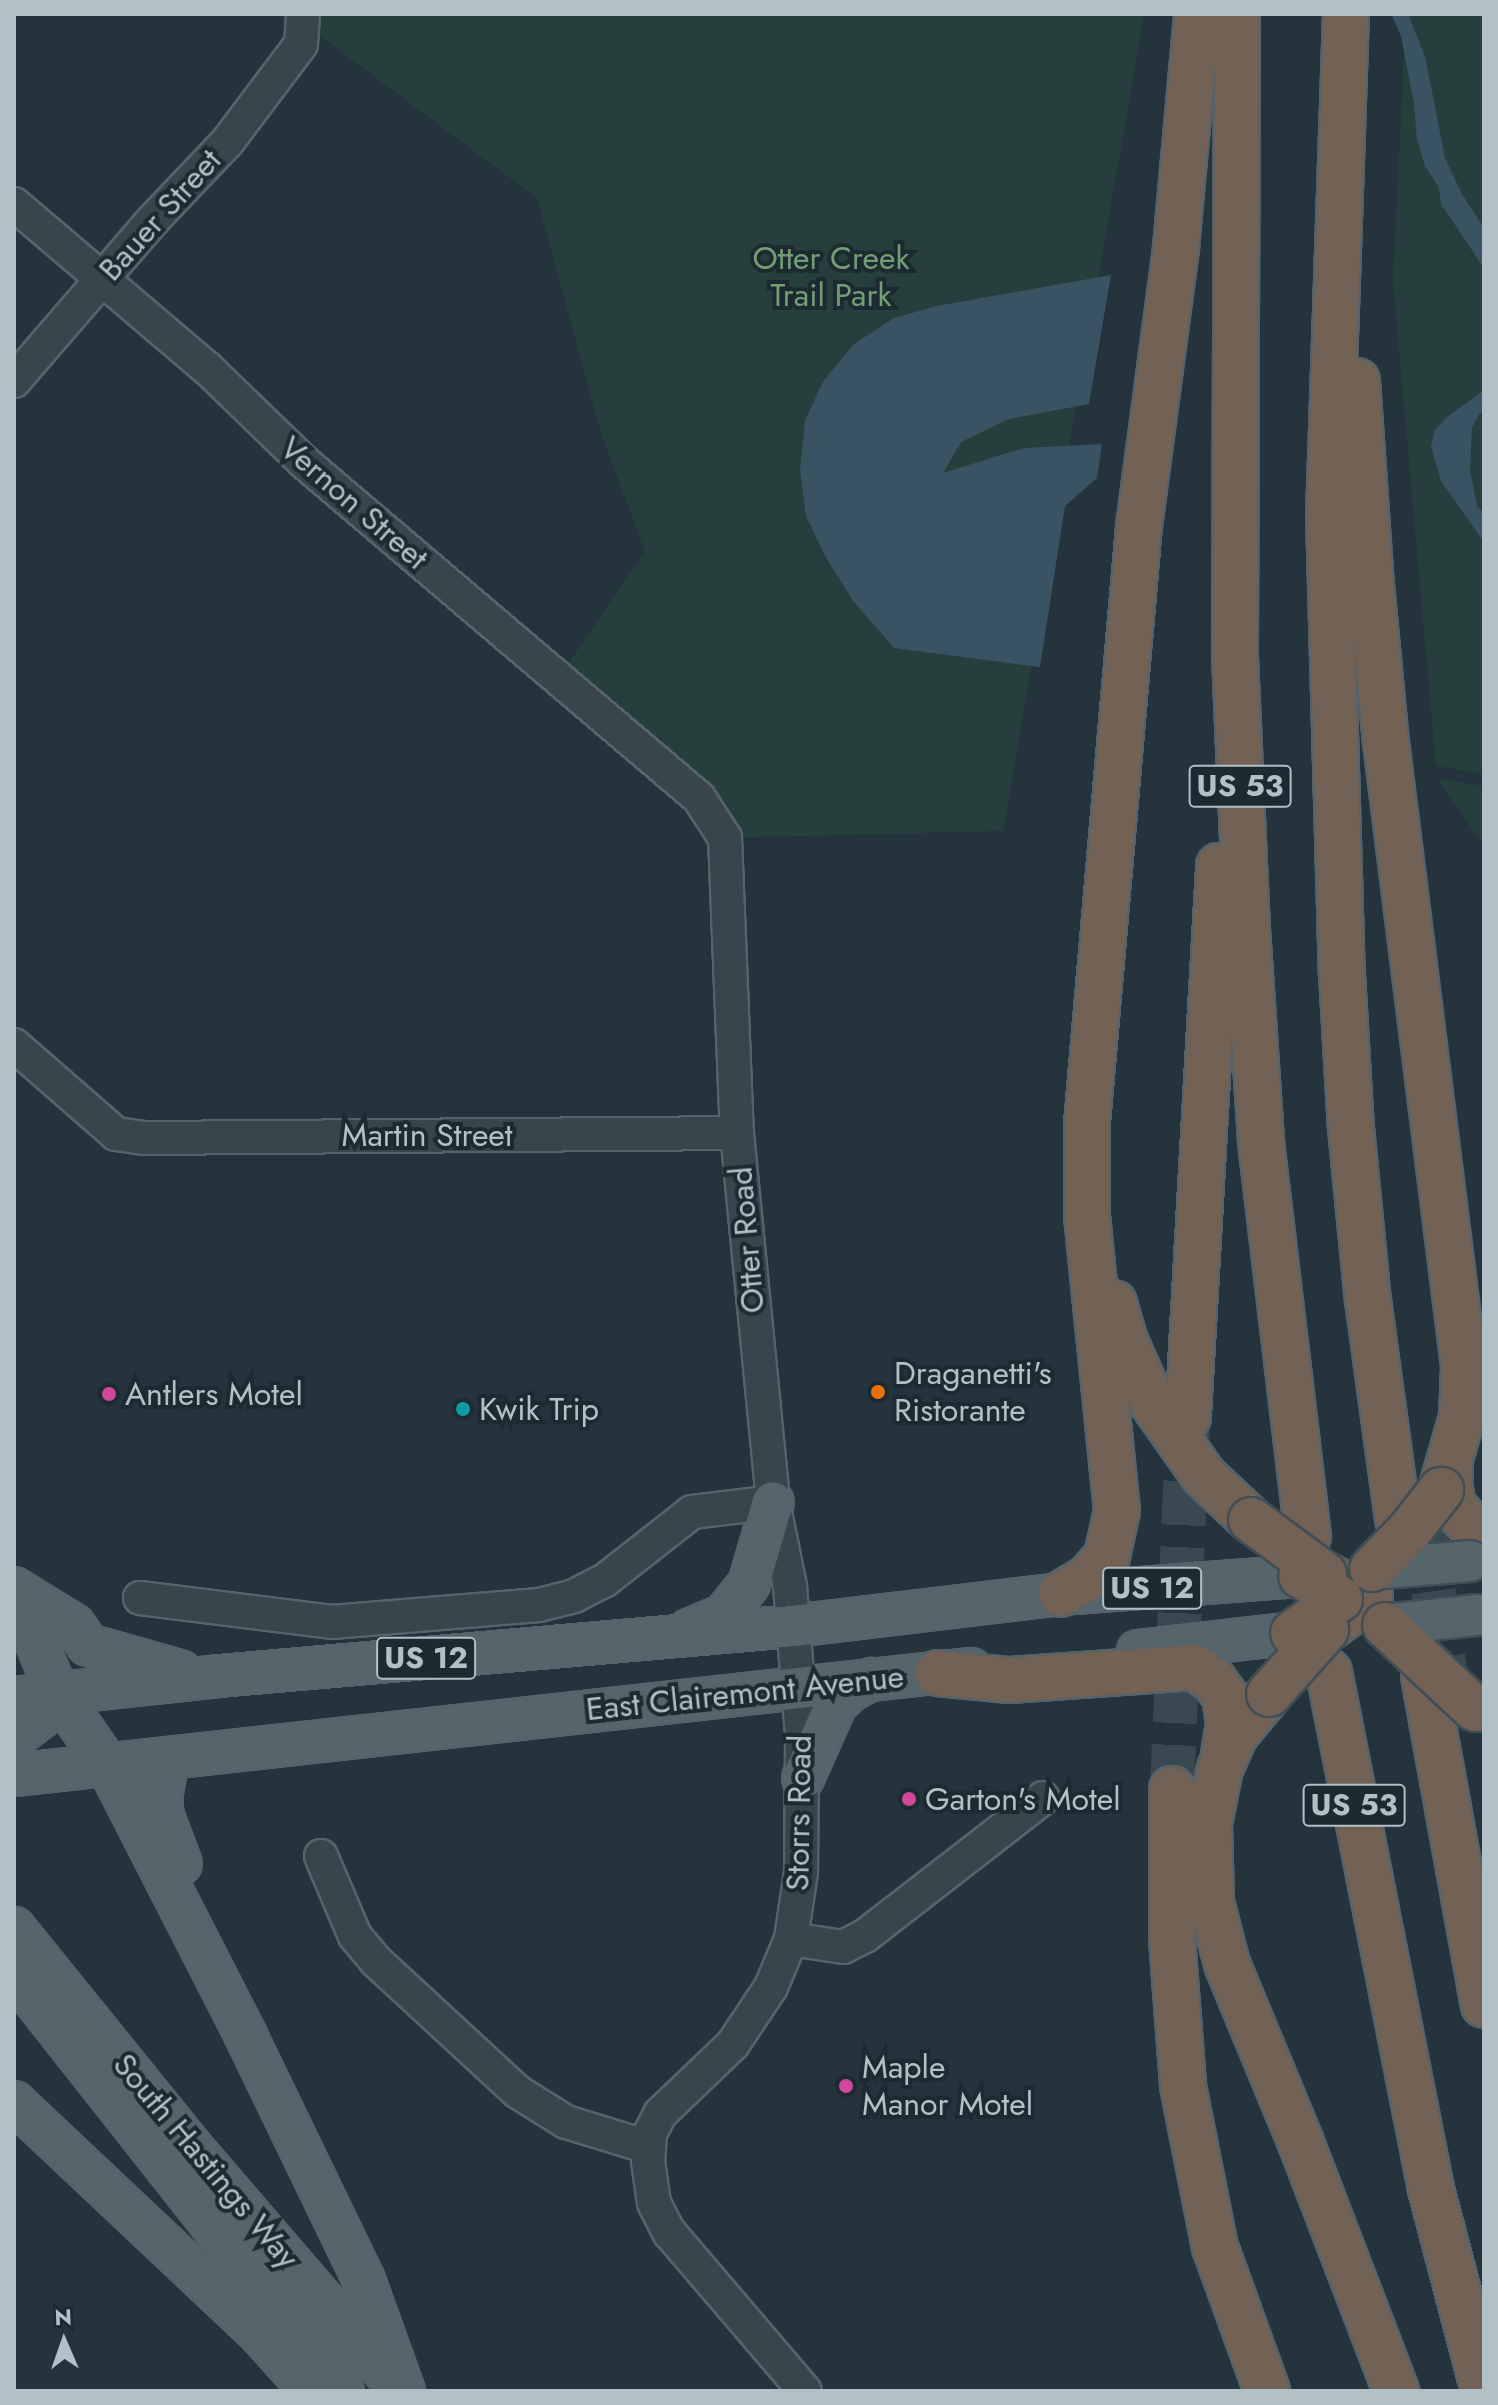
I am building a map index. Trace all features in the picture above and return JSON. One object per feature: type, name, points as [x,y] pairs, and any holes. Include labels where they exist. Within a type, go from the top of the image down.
[{"type":"highway","name":"US 53","points":[[1346,14],[1329,516],[1342,974],[1351,1128],[1367,1285],[1427,1491]]},
{"type":"highway","name":"US 53","points":[[1217,22],[1235,656],[1247,929],[1261,1142],[1342,1602],[1431,2189],[1484,2391]]},
{"type":"highway","points":[[1061,1594],[1089,1577],[1107,1556],[1117,1511],[1087,1218],[1092,1062],[1139,526],[1176,247],[1217,22]]},
{"type":"highway","points":[[1224,1754],[1244,1721],[1342,1602],[1410,1530],[1462,1417],[1464,1366],[1386,742],[1370,574],[1343,103]]},
{"type":"highway","points":[[1188,1417],[1220,840],[1235,656]]},
{"type":"highway","points":[[1092,1062],[1108,1267],[1124,1339],[1152,1402],[1186,1454],[1251,1520],[1458,1700],[1484,1851]]},
{"type":"highway","points":[[1427,1491],[1449,1484],[1453,1506],[1472,1527],[1479,1550]]},
{"type":"highway","points":[[938,1673],[1010,1680],[1194,1667],[1205,1673],[1225,1696],[1229,1723],[1213,1795],[1208,1849],[1211,1902],[1218,1937],[1396,2391]]},
{"type":"highway","name":"US 53","points":[[1458,1700],[1484,2005]]},
{"type":"highway","points":[[1172,1789],[1172,1938],[1183,2086],[1215,2247],[1267,2391]]},
{"type":"main road","points":[[674,1636],[724,1615],[738,1601],[758,1562],[773,1502]]},
{"type":"main road","name":"East Clairemont Avenue","points":[[14,1775],[938,1673],[1342,1602],[1479,1550]]},
{"type":"main road","name":"East Clairemont Avenue","points":[[14,1698],[219,1676],[793,1626],[1061,1594],[1244,1582],[1342,1602],[1481,1615]]},
{"type":"main road","points":[[14,1588],[74,1625],[88,1645],[137,1661],[219,1676]]},
{"type":"main road","points":[[14,1608],[34,1637],[58,1694],[108,1766],[246,2036],[364,2280],[403,2391]]},
{"type":"main road","points":[[803,1778],[836,1704],[844,1695],[872,1679]]},
{"type":"main road","points":[[14,1738],[40,1718],[58,1694]]},
{"type":"main road","points":[[168,1758],[161,1798],[163,1816],[171,1842],[211,1930],[246,2036]]},
{"type":"main road","name":"South Hastings Way","points":[[14,1928],[193,2149],[403,2391]]},
{"type":"main road","name":"South Hastings Way","points":[[14,1974],[343,2391]]},
{"type":"main road","points":[[14,2102],[261,2335],[311,2391]]},
{"type":"street","name":"Bauer Street","points":[[14,381],[228,141],[302,29]]},
{"type":"street","name":"Vernon Street","points":[[14,204],[207,368],[305,463],[699,798]]},
{"type":"street","name":"Otter Road","points":[[699,798],[725,838],[737,1133],[773,1502],[790,1586],[798,1687]]},
{"type":"street","name":"Martin Street","points":[[14,1045],[116,1134],[145,1138],[737,1133]]},
{"type":"street","points":[[140,1598],[332,1622],[551,1604],[604,1581],[692,1512],[773,1502]]},
{"type":"street","name":"Storrs Road","points":[[648,2147],[654,2124],[665,2106],[727,2051],[754,2016],[791,1939],[801,1872],[803,1778],[798,1687]]},
{"type":"street","name":"Storrs Road","points":[[791,1939],[843,1947],[865,1936],[1043,1798]]},
{"type":"street","points":[[321,1856],[342,1912],[362,1944],[518,2092],[566,2122],[648,2147],[650,2188],[669,2232],[805,2391]]},
{"type":"green space","name":"Otter Creek Trail Park","points":[[306,14],[1144,14],[1003,831],[725,838],[558,678],[645,552],[600,430],[537,198],[312,30]]},
{"type":"green space","points":[[1406,14],[1484,14],[1484,774],[1436,766],[1393,282]]},
{"type":"green space","points":[[1437,778],[1484,786],[1484,846]]},
{"type":"water","points":[[1391,14],[1408,14],[1425,56],[1445,158],[1462,194],[1484,228],[1484,268],[1441,204],[1439,188],[1425,166],[1417,140],[1414,104],[1401,36]]},
{"type":"water","points":[[1111,275],[1089,404],[1009,419],[961,442],[943,473],[1024,448],[1102,444],[1097,478],[1065,506],[1040,667],[894,648],[854,602],[825,556],[806,516],[800,470],[805,420],[824,380],[854,344],[894,318],[937,306]]},
{"type":"water","points":[[1484,390],[1484,412],[1479,414],[1472,428],[1470,470],[1477,506],[1484,514],[1484,542],[1441,481],[1431,446],[1435,430],[1446,418]]},
{"type":"tunnel","points":[[1172,1789],[1188,1428]]},
{"type":"tunnel","points":[[1424,1526],[1449,1698]]},
{"type":"place","name":"Draganetti's Ristorante","points":[[878,1392]]},
{"type":"place","name":"Antlers Motel","points":[[109,1394]]},
{"type":"place","name":"Kwik Trip","points":[[463,1409]]},
{"type":"place","name":"Garton's Motel","points":[[909,1799]]},
{"type":"place","name":"Maple Manor Motel","points":[[846,2086]]}]
